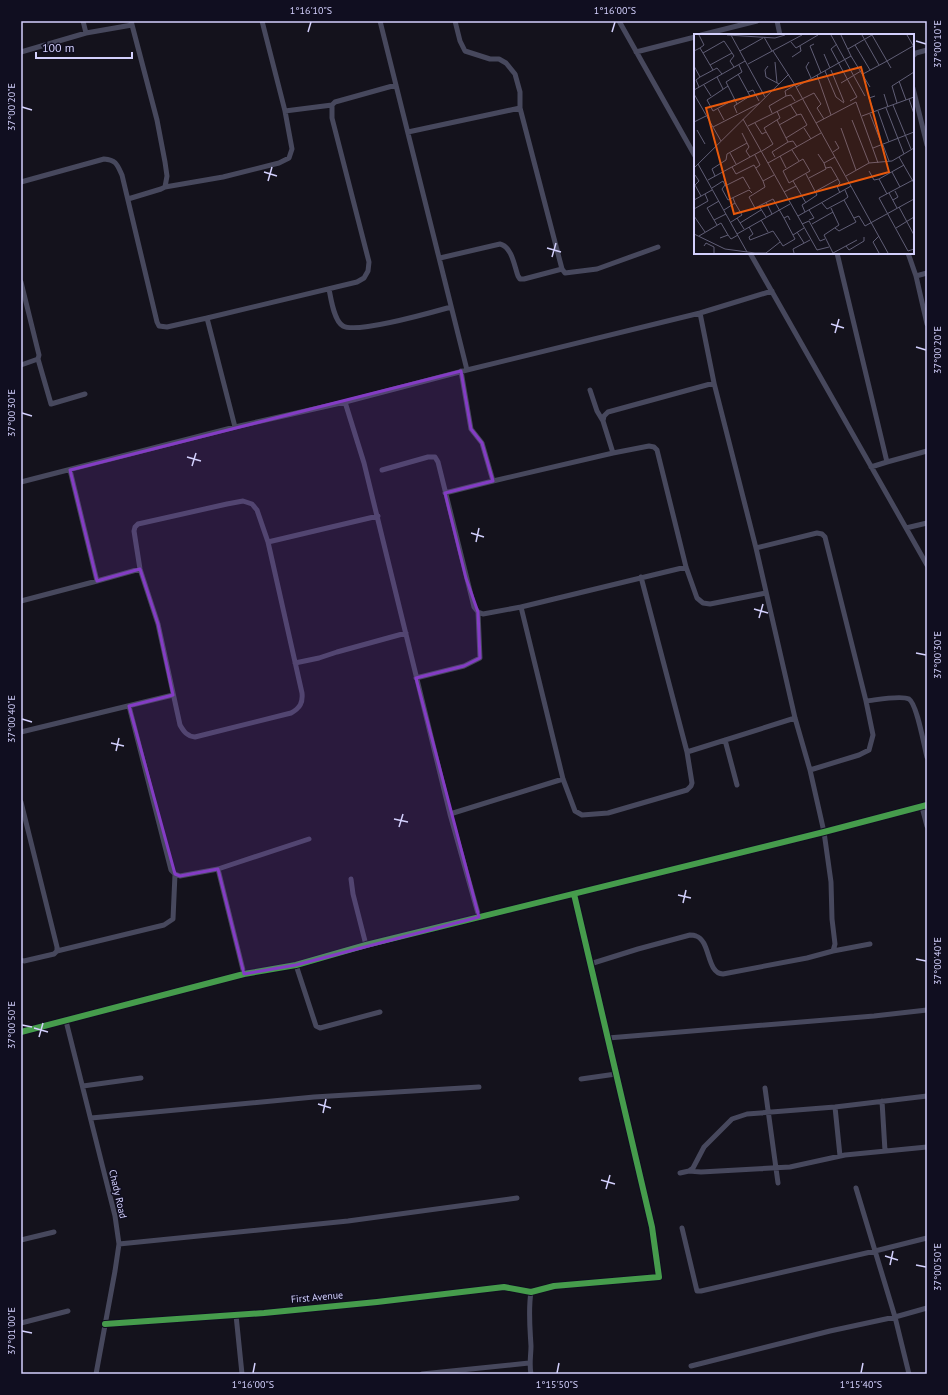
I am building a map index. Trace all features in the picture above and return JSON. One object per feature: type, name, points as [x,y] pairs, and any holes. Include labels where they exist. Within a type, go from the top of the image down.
[{"type":"street","points":[[82,21],[86,33]]},
{"type":"street","points":[[128,199],[165,187],[223,177],[279,163],[289,158],[292,150],[285,111],[262,21]]},
{"type":"street","points":[[380,21],[467,370]]},
{"type":"street","points":[[455,21],[460,41],[465,51],[490,59],[499,59],[506,63],[515,74],[520,92],[520,108],[562,269],[565,273],[597,269],[658,248]]},
{"type":"street","points":[[619,21],[694,154]]},
{"type":"street","points":[[705,34],[757,21]]},
{"type":"street","points":[[777,21],[780,34]]},
{"type":"street","points":[[21,52],[86,33],[131,23],[157,120],[167,176],[165,187]]},
{"type":"street","points":[[636,52],[694,37]]},
{"type":"street","points":[[914,55],[927,50]]},
{"type":"street","points":[[285,111],[332,105],[335,102],[396,85]]},
{"type":"street","points":[[915,103],[927,145]]},
{"type":"street","points":[[21,182],[104,159],[112,160],[117,165],[122,174],[159,326],[167,327],[329,289],[357,282],[364,278],[368,271],[369,262],[332,118],[332,105]]},
{"type":"street","points":[[408,132],[520,108]]},
{"type":"street","points":[[440,258],[500,244],[504,245],[508,249],[520,279],[562,269]]},
{"type":"street","points":[[751,254],[927,565]]},
{"type":"street","points":[[838,254],[887,462]]},
{"type":"street","points":[[908,254],[916,276],[927,324]]},
{"type":"street","points":[[916,276],[927,273]]},
{"type":"street","points":[[21,282],[22,293],[39,355],[38,359],[51,404],[84,394]]},
{"type":"street","points":[[329,289],[336,319],[343,326],[351,328],[395,321],[451,307]]},
{"type":"street","points":[[21,482],[235,427],[345,402],[467,370],[700,313],[772,291]]},
{"type":"street","points":[[700,313],[714,383],[756,548],[795,718],[810,770],[824,832],[831,882],[832,919],[835,944],[833,951]]},
{"type":"street","points":[[207,318],[235,427]]},
{"type":"street","points":[[21,365],[38,359]]},
{"type":"street","points":[[461,372],[471,429],[482,443],[493,481]]},
{"type":"street","points":[[603,421],[604,416],[608,412],[714,383]]},
{"type":"street","points":[[590,390],[597,411],[603,421],[613,453]]},
{"type":"street","points":[[345,402],[364,463],[378,516],[450,814],[479,917]]},
{"type":"street","points":[[445,493],[613,453],[649,446],[654,447],[657,450],[686,567],[697,598],[702,603],[710,604],[766,593]]},
{"type":"street","points":[[871,467],[927,452]]},
{"type":"street","points":[[382,470],[428,457],[435,457],[438,462],[474,607],[478,612],[483,614],[521,607],[686,567]]},
{"type":"street","points":[[70,470],[96,581]]},
{"type":"street","points":[[243,502],[252,504],[257,510],[268,542],[302,693],[302,701],[299,708],[292,713],[195,738],[184,732],[180,725],[158,624],[140,569],[134,531],[138,524],[227,504],[243,502]]},
{"type":"street","points":[[268,542],[378,516]]},
{"type":"street","points":[[906,528],[927,523]]},
{"type":"street","points":[[756,548],[817,533],[822,534],[825,537],[866,701],[873,735],[869,750],[860,755],[810,770]]},
{"type":"street","points":[[21,601],[140,569]]},
{"type":"street","points":[[521,607],[563,779],[575,811],[582,815],[608,813],[687,790],[692,783],[687,752],[641,577]]},
{"type":"street","points":[[416,678],[464,666],[480,658],[478,612]]},
{"type":"street","points":[[295,663],[319,658],[406,633]]},
{"type":"street","points":[[21,732],[173,695]]},
{"type":"street","points":[[866,701],[902,698],[910,700],[915,706],[927,758]]},
{"type":"street","points":[[129,706],[171,870],[175,874],[180,876],[218,869],[309,839]]},
{"type":"street","points":[[687,752],[795,718]]},
{"type":"street","points":[[725,740],[737,785]]},
{"type":"street","points":[[450,814],[563,779]]},
{"type":"street","points":[[21,802],[57,951]]},
{"type":"street","points":[[21,1032],[244,974],[296,965],[366,945],[924,806],[927,826]]},
{"type":"street","points":[[218,869],[244,974]]},
{"type":"street","points":[[21,960],[24,961],[54,954],[57,951],[164,925],[173,920],[175,874]]},
{"type":"street","points":[[351,878],[353,894],[366,945]]},
{"type":"street","points":[[531,1374],[529,1363],[531,1348],[529,1307],[530,1292],[554,1286],[659,1277],[652,1227],[574,894]]},
{"type":"street","points":[[590,964],[690,935],[697,936],[703,940],[715,970],[719,974],[807,958],[870,944]]},
{"type":"street","points":[[296,965],[316,1026],[320,1028],[380,1012]]},
{"type":"street","points":[[608,1038],[874,1016],[927,1010]]},
{"type":"street","name":"Chady Road","points":[[66,1020],[115,1216],[118,1244],[115,1270],[96,1374]]},
{"type":"street","points":[[581,1079],[616,1074]]},
{"type":"street","points":[[83,1086],[141,1078]]},
{"type":"street","points":[[91,1118],[314,1097],[479,1087]]},
{"type":"street","points":[[766,1088],[778,1183]]},
{"type":"street","points":[[689,1171],[693,1168],[704,1147],[732,1119],[747,1114],[835,1107],[927,1096]]},
{"type":"street","points":[[882,1101],[885,1151]]},
{"type":"street","points":[[835,1107],[840,1156]]},
{"type":"street","points":[[680,1173],[689,1171],[702,1172],[790,1167],[840,1156],[927,1147]]},
{"type":"street","points":[[856,1188],[895,1317],[909,1374]]},
{"type":"street","points":[[118,1244],[348,1221],[517,1198]]},
{"type":"street","points":[[682,1228],[697,1291],[927,1238]]},
{"type":"street","points":[[21,1240],[54,1232]]},
{"type":"street","name":"First Avenue","points":[[105,1324],[236,1315],[504,1287],[530,1292]]},
{"type":"street","points":[[691,1366],[927,1308]]},
{"type":"street","points":[[21,1323],[68,1311]]},
{"type":"street","points":[[236,1315],[242,1374]]},
{"type":"street","points":[[422,1374],[529,1363]]},
{"type":"highlighted area","points":[[461,371],[471,429],[482,443],[493,481],[445,493],[466,578],[478,612],[480,658],[464,666],[416,678],[479,917],[296,965],[244,974],[218,869],[180,876],[175,874],[129,706],[173,695],[158,624],[140,569],[97,581],[70,470]]},
{"type":"cycle path","points":[[21,1032],[244,974],[296,965],[366,945],[824,832],[927,805]]},
{"type":"cycle path","points":[[105,1324],[264,1313],[377,1302],[504,1287],[531,1292],[554,1286],[659,1277],[652,1227],[574,894]]}]
